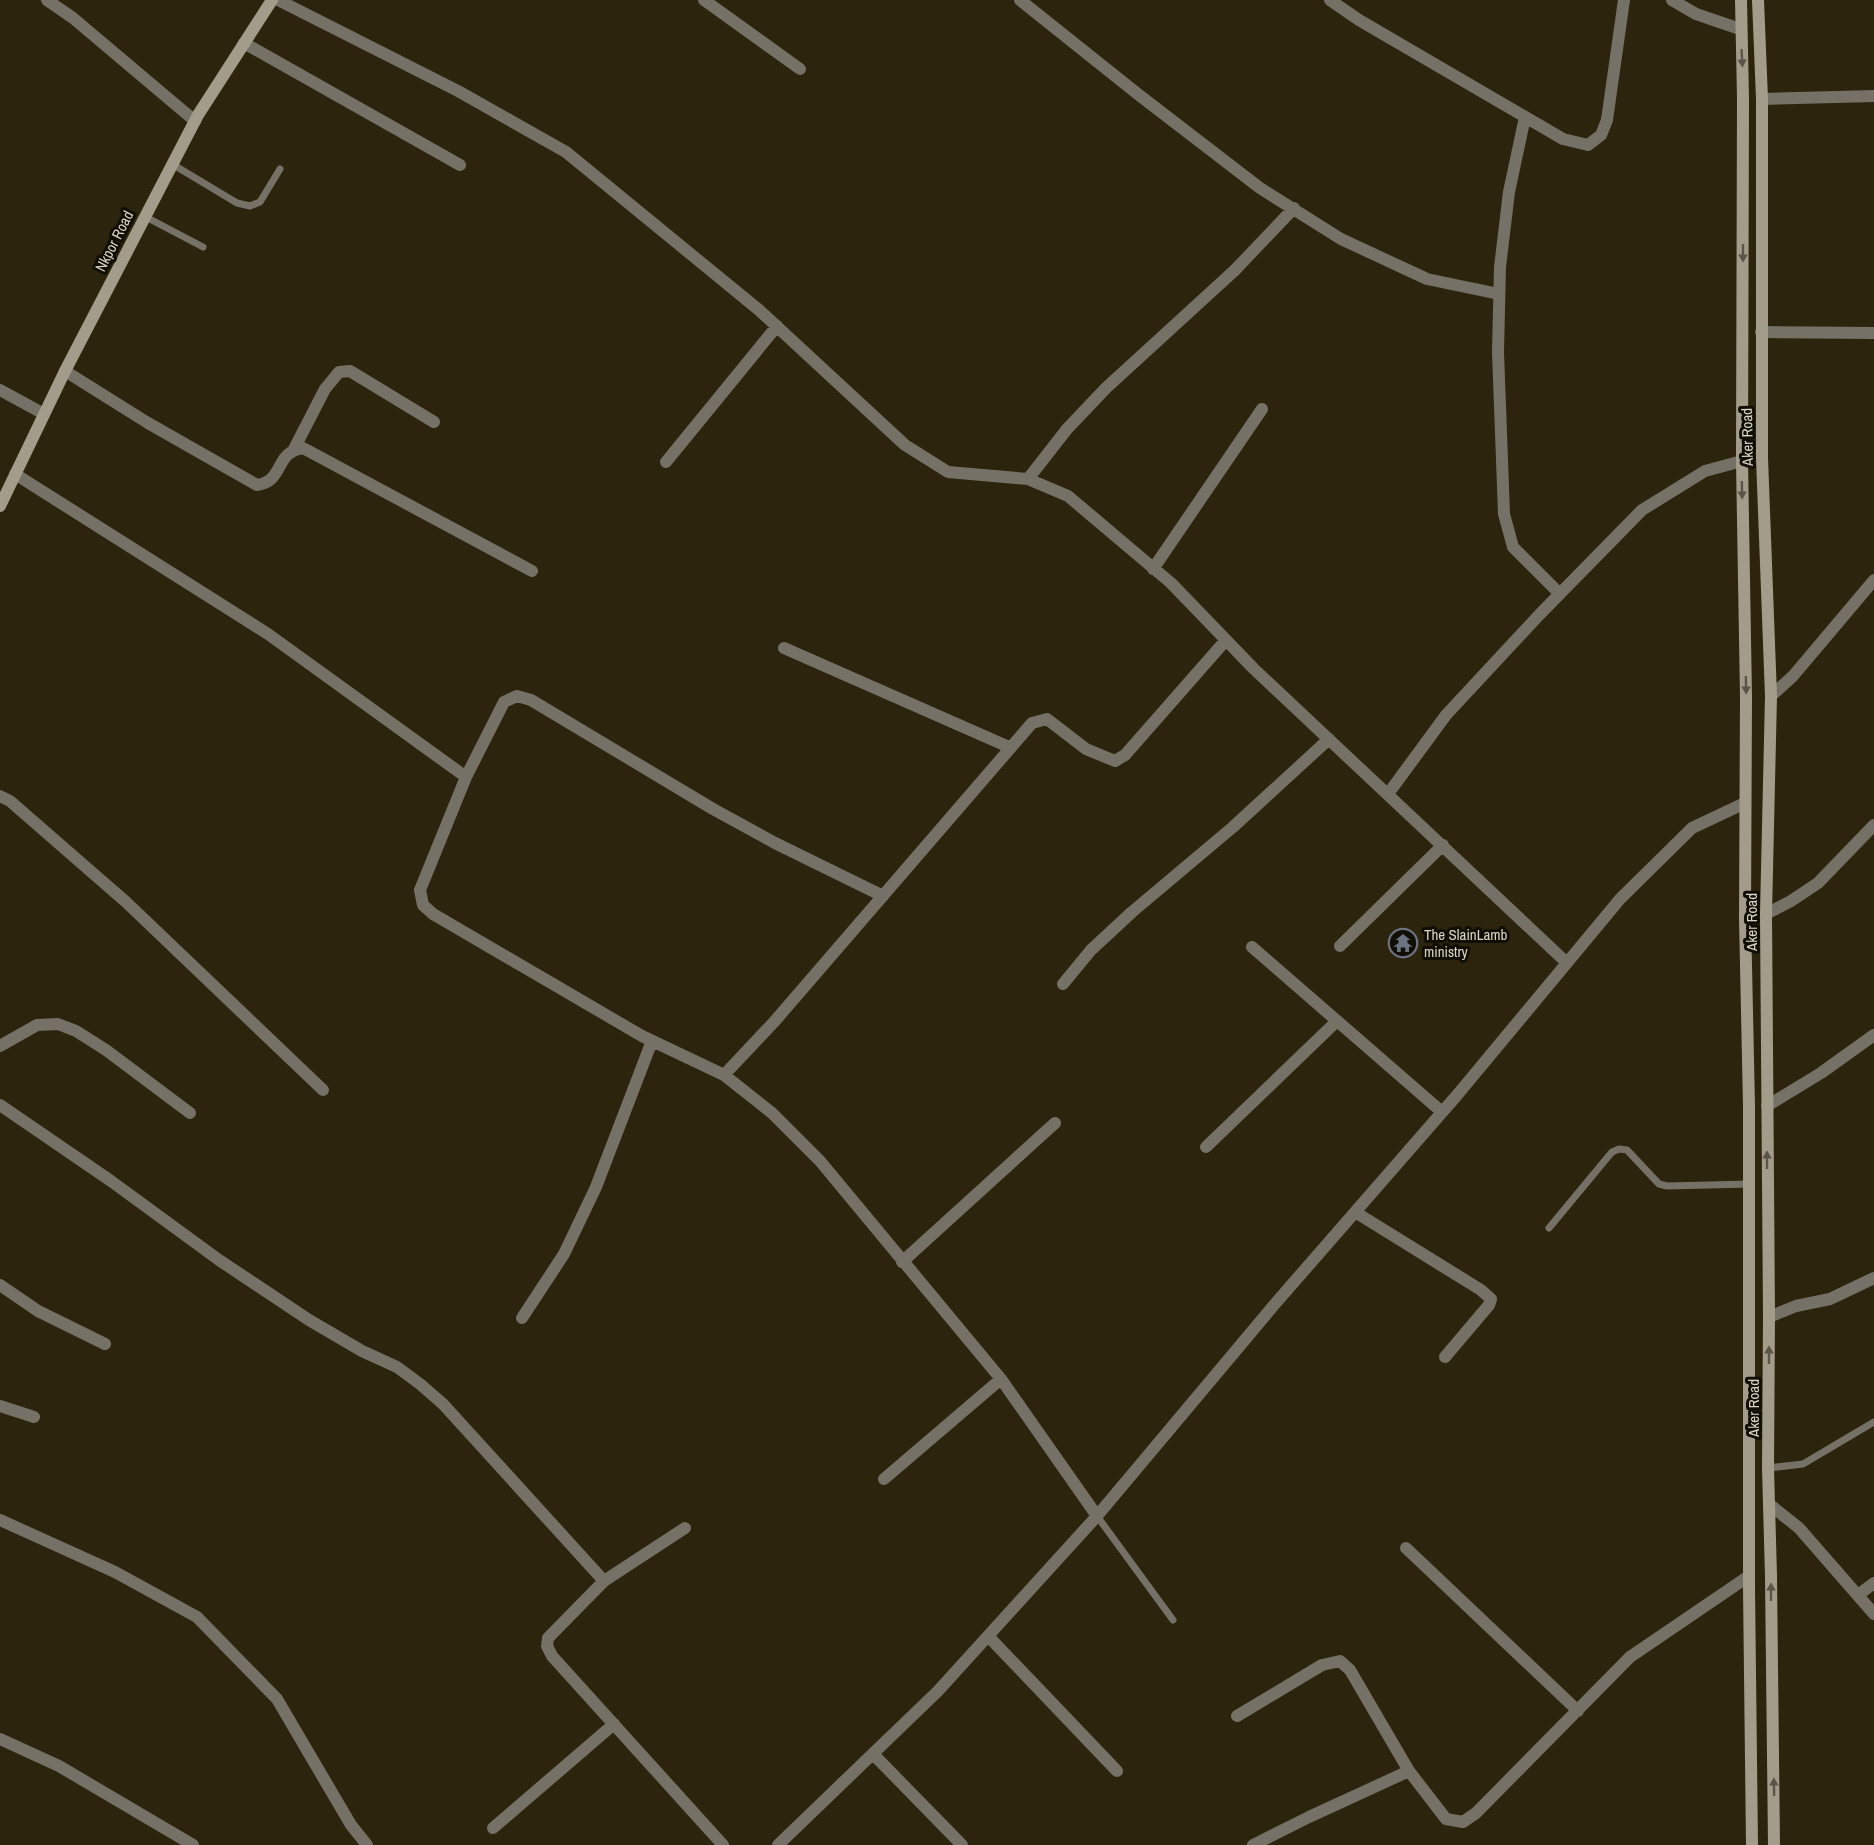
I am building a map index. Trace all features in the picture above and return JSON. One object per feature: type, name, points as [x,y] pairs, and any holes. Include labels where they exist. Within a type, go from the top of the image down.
[{"type":"street","points":[[47,0],[73,18],[195,121]]},
{"type":"street","name":"Nkpor Road","points":[[0,506],[65,371],[195,121],[272,0]]},
{"type":"street","points":[[278,0],[458,91],[566,153],[777,326],[905,445],[948,472],[1028,479],[1068,496],[1171,584],[1329,739],[1568,963]]},
{"type":"street","points":[[704,0],[800,69]]},
{"type":"street","points":[[1020,0],[1138,95],[1260,188],[1341,239],[1427,279],[1499,294]]},
{"type":"street","points":[[1330,0],[1359,20],[1563,139],[1588,145],[1601,135],[1607,120],[1624,0]]},
{"type":"street","points":[[1672,0],[1696,14],[1740,29]]},
{"type":"street","name":"Aker Road","points":[[1741,0],[1742,461],[1746,697],[1744,918],[1749,1184],[1752,1845]]},
{"type":"street","name":"Aker Road","points":[[1758,0],[1762,99],[1762,458],[1771,696],[1766,914],[1768,1468],[1774,1845]]},
{"type":"street","points":[[244,43],[460,165]]},
{"type":"street","points":[[1762,99],[1874,96]]},
{"type":"street","points":[[1525,117],[1509,192],[1500,267],[1498,352],[1504,514],[1514,547],[1560,594]]},
{"type":"street","points":[[1028,479],[1067,429],[1106,388],[1235,270],[1294,208]]},
{"type":"street","points":[[666,462],[777,326]]},
{"type":"street","points":[[1761,332],[1874,333]]},
{"type":"street","points":[[65,371],[148,423],[257,485],[272,480],[283,459],[294,449],[325,389],[339,372],[350,371],[434,422]]},
{"type":"street","points":[[0,390],[44,414]]},
{"type":"street","points":[[1153,568],[1262,408]]},
{"type":"street","points":[[294,449],[303,448],[532,571]]},
{"type":"street","points":[[1388,794],[1446,715],[1642,510],[1705,471],[1742,461]]},
{"type":"street","points":[[15,474],[268,634],[466,777]]},
{"type":"street","points":[[1771,696],[1793,676],[1874,580]]},
{"type":"street","points":[[724,1075],[774,1022],[1032,723],[1047,719],[1086,749],[1114,761],[1125,755],[1226,640]]},
{"type":"street","points":[[784,648],[1009,747]]},
{"type":"street","points":[[883,896],[775,843],[713,809],[531,700],[517,696],[504,702],[466,777],[420,890],[423,905],[433,914],[652,1041],[724,1075],[772,1113],[820,1161],[1001,1379],[1097,1516]]},
{"type":"street","points":[[1063,984],[1092,950],[1132,912],[1233,827],[1329,739]]},
{"type":"street","points":[[0,796],[9,801],[126,902],[322,1090]]},
{"type":"street","points":[[778,1845],[938,1691],[1097,1516],[1442,1112],[1620,899],[1692,828],[1745,803]]},
{"type":"street","points":[[1766,914],[1818,883],[1874,825]]},
{"type":"street","points":[[1340,946],[1443,845]]},
{"type":"street","points":[[1252,947],[1442,1112]]},
{"type":"street","points":[[1206,1147],[1337,1021]]},
{"type":"street","points":[[0,1046],[37,1025],[58,1024],[106,1050],[190,1113]]},
{"type":"street","points":[[1767,1106],[1874,1035]]},
{"type":"street","points":[[522,1317],[564,1254],[596,1187],[652,1041]]},
{"type":"street","points":[[0,1106],[299,1313],[362,1352],[397,1367],[420,1383],[442,1404],[604,1581]]},
{"type":"street","points":[[902,1262],[1055,1123]]},
{"type":"street","points":[[1355,1212],[1481,1290],[1491,1299],[1489,1305],[1445,1357]]},
{"type":"street","points":[[1749,1215],[1768,1214]]},
{"type":"street","points":[[1769,1317],[1796,1306],[1830,1299],[1874,1278]]},
{"type":"street","points":[[0,1285],[38,1311],[105,1344]]},
{"type":"street","points":[[884,1479],[1001,1379]]},
{"type":"street","points":[[0,1406],[34,1417]]},
{"type":"street","points":[[1769,1504],[1799,1528],[1874,1614]]},
{"type":"street","points":[[0,1520],[115,1572],[197,1617],[277,1699],[351,1825],[367,1845]]},
{"type":"street","points":[[685,1528],[604,1581],[546,1642],[552,1656],[723,1845]]},
{"type":"street","points":[[1406,1548],[1578,1711]]},
{"type":"street","points":[[1237,1716],[1322,1665],[1340,1661],[1350,1670],[1408,1771],[1446,1819],[1462,1822],[1476,1813],[1630,1657],[1749,1576]]},
{"type":"street","points":[[1858,1595],[1874,1583]]},
{"type":"street","points":[[988,1636],[1117,1771]]},
{"type":"street","points":[[493,1828],[614,1724]]},
{"type":"street","points":[[0,1739],[59,1766],[193,1845]]},
{"type":"street","points":[[873,1754],[962,1845]]},
{"type":"street","points":[[1253,1845],[1408,1771]]},
{"type":"lane","points":[[172,164],[237,203],[250,206],[260,202],[280,169]]},
{"type":"lane","points":[[144,216],[203,247]]},
{"type":"lane","points":[[1549,1228],[1612,1152],[1619,1149],[1627,1150],[1659,1184],[1667,1186],[1749,1184]]},
{"type":"lane","points":[[1768,1468],[1803,1464],[1874,1422]]},
{"type":"lane","points":[[1097,1516],[1173,1620]]},
{"type":"place","name":"The SlainLamb ministry","points":[[1403,943]]}]
